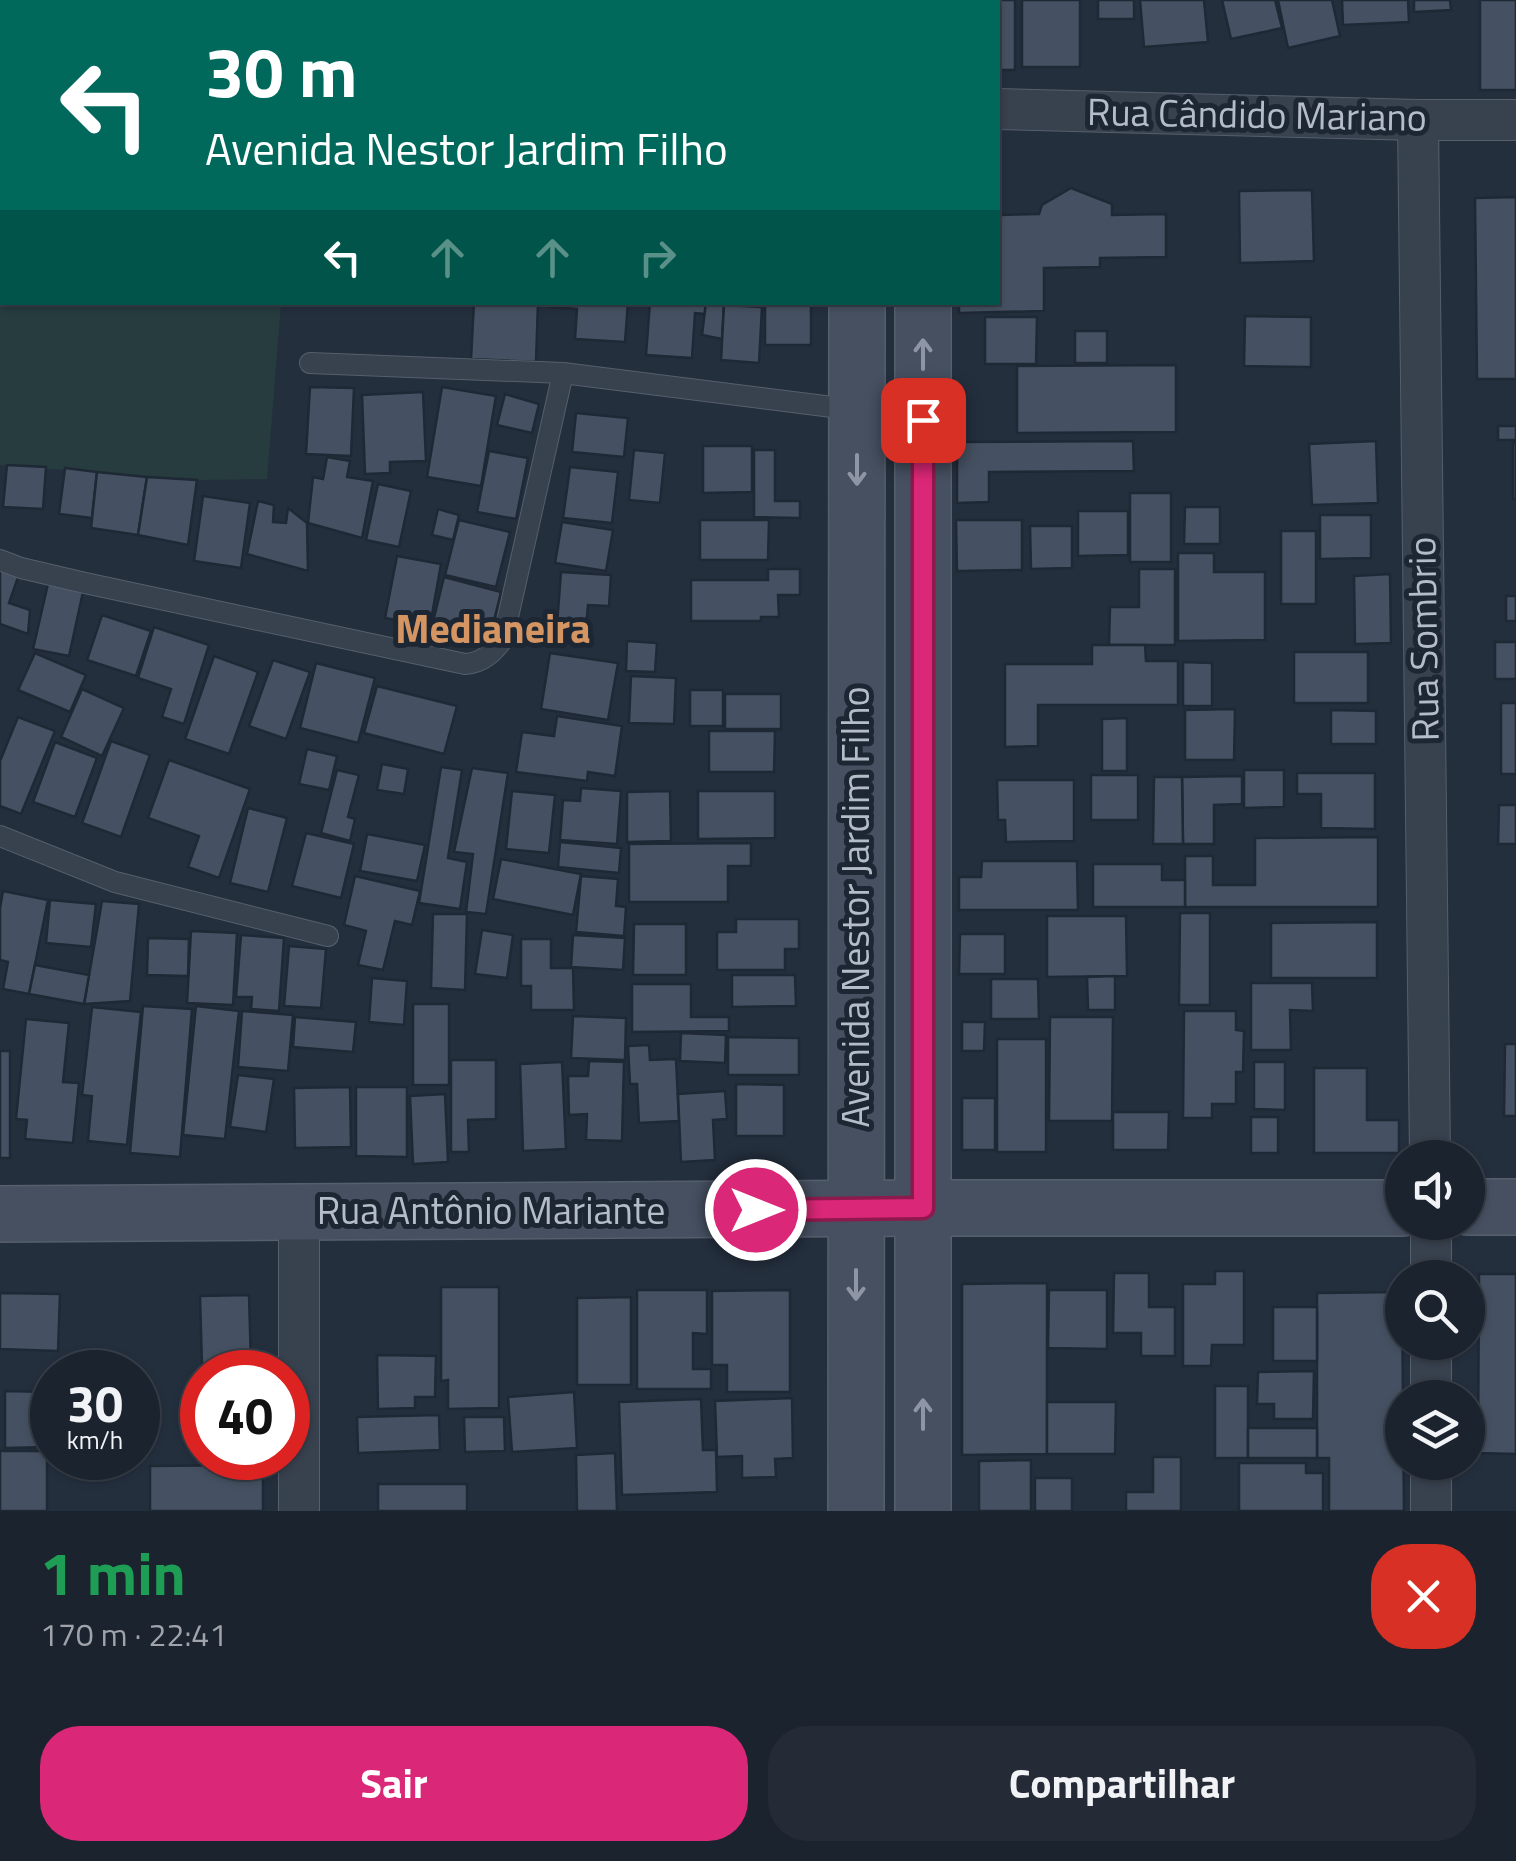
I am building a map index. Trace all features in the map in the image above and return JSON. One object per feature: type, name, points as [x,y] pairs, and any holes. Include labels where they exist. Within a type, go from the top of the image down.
[{"type":"main road","name":"Avenida Nestor Jardim Filho","points":[[856,1511],[857,305]]},
{"type":"main road","name":"Avenida Nestor Jardim Filho","points":[[922,1511],[923,305]]},
{"type":"main road","points":[[1485,1207],[1516,1207]]},
{"type":"main road","name":"Rua Antônio Mariante","points":[[0,1214],[1385,1208]]},
{"type":"street","name":"Rua Cândido Mariano","points":[[1000,109],[1516,120]]},
{"type":"street","name":"Rua Sombrio","points":[[1418,120],[1430,1140]]},
{"type":"street","points":[[299,1212],[300,1511]]},
{"type":"street","points":[[1431,1480],[1431,1511]]},
{"type":"lane","points":[[310,363],[563,373],[857,410]]},
{"type":"lane","points":[[0,560],[102,587],[465,664],[476,663],[493,652],[503,639],[563,373]]},
{"type":"lane","points":[[0,836],[115,882],[328,936]]},
{"type":"green space","points":[[0,305],[281,305],[267,479],[197,480],[0,465]]},
{"type":"building","points":[[1000,0],[1015,0],[1015,70],[1000,70]]},
{"type":"building","points":[[1022,0],[1080,0],[1080,67],[1022,67]]},
{"type":"building","points":[[1098,0],[1134,0],[1134,19],[1098,19]]},
{"type":"building","points":[[1140,0],[1204,0],[1208,42],[1144,47]]},
{"type":"building","points":[[1222,0],[1275,0],[1282,28],[1231,39]]},
{"type":"building","points":[[1278,0],[1332,0],[1340,36],[1288,48]]},
{"type":"building","points":[[1342,0],[1408,0],[1409,22],[1343,25]]},
{"type":"building","points":[[1414,0],[1450,0],[1451,10],[1414,12]]},
{"type":"building","points":[[1480,0],[1516,0],[1516,90],[1480,90]]},
{"type":"building","points":[[1071,188],[1112,204],[1112,215],[1166,214],[1166,257],[1100,258],[1100,267],[1044,268],[1044,311],[959,313],[959,305],[1000,305],[1000,215],[1039,214],[1042,205]]},
{"type":"building","points":[[1312,190],[1314,261],[1240,263],[1239,191]]},
{"type":"building","points":[[1516,197],[1516,379],[1477,379],[1475,198]]},
{"type":"building","points":[[474,305],[538,305],[536,362],[471,359]]},
{"type":"building","points":[[628,305],[625,342],[575,339],[577,309],[550,307]]},
{"type":"building","points":[[650,305],[706,305],[705,314],[695,313],[692,358],[646,355]]},
{"type":"building","points":[[706,305],[724,305],[722,339],[702,335]]},
{"type":"building","points":[[724,305],[762,307],[759,363],[721,360]]},
{"type":"building","points":[[765,305],[811,305],[811,345],[765,345]]},
{"type":"building","points":[[1245,316],[1311,317],[1311,367],[1244,366]]},
{"type":"building","points":[[985,317],[1037,317],[1036,364],[985,364]]},
{"type":"building","points":[[1075,331],[1107,331],[1107,363],[1075,363]]},
{"type":"building","points":[[1176,365],[1176,432],[1017,433],[1017,366]]},
{"type":"building","points":[[310,387],[354,388],[351,456],[306,454]]},
{"type":"building","points":[[442,387],[496,396],[481,486],[427,477]]},
{"type":"building","points":[[423,392],[426,461],[390,462],[390,473],[365,474],[362,395]]},
{"type":"building","points":[[505,394],[539,404],[532,433],[497,425]]},
{"type":"building","points":[[576,413],[628,418],[624,457],[572,452]]},
{"type":"building","points":[[1498,426],[1516,426],[1516,440],[1498,440]]},
{"type":"building","points":[[1133,441],[1134,471],[989,472],[989,502],[957,503],[957,442]]},
{"type":"building","points":[[1376,441],[1378,503],[1312,505],[1309,444]]},
{"type":"building","points":[[1516,443],[1516,499],[1513,499]]},
{"type":"building","points":[[703,446],[752,446],[752,492],[703,493]]},
{"type":"building","points":[[634,450],[665,453],[660,503],[629,500]]},
{"type":"building","points":[[754,450],[775,450],[775,501],[800,501],[800,518],[754,517]]},
{"type":"building","points":[[489,451],[528,458],[516,519],[477,512]]},
{"type":"building","points":[[327,457],[350,461],[347,477],[373,481],[362,538],[308,523],[313,477],[323,479]]},
{"type":"building","points":[[7,465],[46,467],[43,509],[3,507]]},
{"type":"building","points":[[570,467],[618,472],[612,523],[563,518]]},
{"type":"building","points":[[65,468],[97,472],[92,518],[59,514]]},
{"type":"building","points":[[97,472],[147,477],[138,535],[91,528]]},
{"type":"building","points":[[147,477],[197,480],[188,545],[138,535]]},
{"type":"building","points":[[378,484],[411,491],[399,547],[366,540]]},
{"type":"building","points":[[1130,493],[1171,493],[1171,562],[1130,562]]},
{"type":"building","points":[[203,496],[250,503],[241,568],[194,561]]},
{"type":"building","points":[[258,501],[274,505],[273,522],[286,523],[288,508],[307,523],[308,571],[247,554]]},
{"type":"building","points":[[1185,507],[1220,507],[1220,544],[1184,544]]},
{"type":"building","points":[[438,509],[459,515],[453,540],[432,535]]},
{"type":"building","points":[[1078,511],[1128,511],[1128,555],[1078,556]]},
{"type":"building","points":[[1320,515],[1371,515],[1371,558],[1320,559]]},
{"type":"building","points":[[459,520],[510,532],[496,587],[445,575]]},
{"type":"building","points":[[700,520],[769,520],[768,560],[700,560]]},
{"type":"building","points":[[956,520],[1022,520],[1022,570],[957,571]]},
{"type":"building","points":[[562,522],[613,530],[606,571],[555,563]]},
{"type":"building","points":[[1030,526],[1072,526],[1072,568],[1031,569]]},
{"type":"building","points":[[1281,531],[1316,531],[1316,604],[1281,604]]},
{"type":"building","points":[[1178,553],[1214,553],[1214,572],[1265,572],[1265,640],[1178,641]]},
{"type":"building","points":[[397,556],[441,564],[430,626],[385,618]]},
{"type":"building","points":[[0,560],[21,569],[9,603],[30,610],[28,634],[0,624]]},
{"type":"building","points":[[768,569],[800,569],[800,595],[778,595],[779,617],[761,617],[761,621],[691,621],[691,580],[768,580]]},
{"type":"building","points":[[1139,569],[1175,569],[1175,645],[1109,645],[1110,607],[1139,607]]},
{"type":"building","points":[[561,572],[611,575],[609,606],[588,605],[586,628],[557,625]]},
{"type":"building","points":[[1390,574],[1391,643],[1355,644],[1354,576]]},
{"type":"building","points":[[50,575],[85,583],[69,656],[33,649]]},
{"type":"building","points":[[444,577],[501,592],[489,641],[432,626]]},
{"type":"building","points":[[1506,596],[1516,596],[1516,621],[1506,621]]},
{"type":"building","points":[[102,615],[151,631],[136,676],[87,660]]},
{"type":"building","points":[[154,627],[209,645],[184,724],[162,717],[171,689],[138,678]]},
{"type":"building","points":[[627,641],[657,643],[655,672],[626,671]]},
{"type":"building","points":[[1495,642],[1516,642],[1516,679],[1495,679]]},
{"type":"building","points":[[1092,645],[1145,645],[1146,661],[1178,661],[1178,705],[1038,705],[1038,746],[1005,747],[1005,664],[1092,664]]},
{"type":"building","points":[[1294,652],[1368,652],[1368,703],[1294,703]]},
{"type":"building","points":[[35,653],[86,675],[70,712],[18,690]]},
{"type":"building","points":[[550,653],[618,663],[608,720],[541,709]]},
{"type":"building","points":[[214,656],[258,672],[229,754],[185,739]]},
{"type":"building","points":[[273,660],[310,672],[286,739],[249,726]]},
{"type":"building","points":[[1183,662],[1212,663],[1212,706],[1183,706]]},
{"type":"building","points":[[316,663],[375,678],[358,743],[300,728]]},
{"type":"building","points":[[631,676],[676,678],[674,724],[629,723]]},
{"type":"building","points":[[377,686],[457,706],[444,754],[364,733]]},
{"type":"building","points":[[82,689],[124,708],[102,756],[61,737]]},
{"type":"building","points":[[690,690],[723,690],[723,726],[690,726]]},
{"type":"building","points":[[725,694],[781,694],[781,729],[725,729]]},
{"type":"building","points":[[1501,703],[1516,703],[1516,774],[1501,774]]},
{"type":"building","points":[[1235,709],[1234,760],[1185,760],[1185,710]]},
{"type":"building","points":[[1331,710],[1376,711],[1376,744],[1331,744]]},
{"type":"building","points":[[557,716],[622,726],[615,776],[588,772],[587,781],[516,772],[522,732],[554,736]]},
{"type":"building","points":[[18,717],[55,731],[21,814],[0,806],[0,761]]},
{"type":"building","points":[[1127,718],[1127,771],[1102,771],[1102,719]]},
{"type":"building","points":[[709,731],[775,731],[774,772],[709,772]]},
{"type":"building","points":[[111,741],[150,755],[121,837],[82,823]]},
{"type":"building","points":[[55,742],[97,758],[75,817],[33,802]]},
{"type":"building","points":[[307,749],[337,756],[329,790],[299,784]]},
{"type":"building","points":[[169,760],[250,789],[219,878],[188,867],[199,836],[148,818]]},
{"type":"building","points":[[382,764],[408,769],[404,794],[377,790]]},
{"type":"building","points":[[441,767],[462,770],[448,858],[467,862],[460,909],[419,903]]},
{"type":"building","points":[[472,768],[508,773],[486,914],[466,912],[473,854],[454,852]]},
{"type":"building","points":[[337,770],[359,775],[348,817],[355,819],[350,841],[321,833]]},
{"type":"building","points":[[1244,770],[1284,770],[1284,807],[1244,808]]},
{"type":"building","points":[[1297,773],[1375,773],[1375,829],[1321,828],[1321,794],[1297,794]]},
{"type":"building","points":[[1091,775],[1138,775],[1138,820],[1091,820]]},
{"type":"building","points":[[1242,776],[1242,804],[1214,805],[1214,844],[1183,844],[1182,777]]},
{"type":"building","points":[[1154,777],[1182,777],[1183,844],[1153,844]]},
{"type":"building","points":[[997,780],[1074,780],[1074,841],[1006,842],[1005,820],[998,820]]},
{"type":"building","points":[[581,788],[621,791],[617,844],[560,840],[563,800],[580,801]]},
{"type":"building","points":[[512,791],[555,795],[549,853],[506,849]]},
{"type":"building","points":[[670,791],[671,841],[627,842],[627,792]]},
{"type":"building","points":[[698,791],[775,791],[775,838],[698,839]]},
{"type":"building","points":[[1499,805],[1516,805],[1516,844],[1498,844]]},
{"type":"building","points":[[248,808],[287,818],[268,892],[230,883]]},
{"type":"building","points":[[306,833],[354,844],[341,898],[292,886]]},
{"type":"building","points":[[367,834],[425,845],[417,881],[360,871]]},
{"type":"building","points":[[1378,837],[1378,907],[1185,907],[1185,856],[1213,856],[1213,885],[1255,885],[1255,838]]},
{"type":"building","points":[[560,842],[621,848],[619,873],[558,867]]},
{"type":"building","points":[[751,843],[751,866],[728,866],[728,902],[629,902],[629,844]]},
{"type":"building","points":[[501,859],[581,874],[573,915],[493,899]]},
{"type":"building","points":[[982,861],[1077,861],[1078,910],[959,910],[959,877],[981,877]]},
{"type":"building","points":[[1093,864],[1162,864],[1162,880],[1185,880],[1185,907],[1093,907]]},
{"type":"building","points":[[355,876],[420,891],[412,925],[395,921],[383,970],[358,965],[366,931],[344,925]]},
{"type":"building","points":[[581,876],[618,879],[616,906],[626,907],[624,936],[576,932]]},
{"type":"building","points":[[3,891],[48,900],[29,994],[3,989],[8,962],[0,960]]},
{"type":"building","points":[[50,900],[96,904],[91,947],[46,943]]},
{"type":"building","points":[[102,901],[139,904],[130,1001],[84,1004]]},
{"type":"building","points":[[1180,913],[1210,913],[1210,1005],[1179,1005]]},
{"type":"building","points":[[433,914],[467,914],[465,990],[431,988]]},
{"type":"building","points":[[1047,916],[1126,916],[1127,976],[1047,977]]},
{"type":"building","points":[[736,919],[799,919],[799,949],[785,949],[785,970],[717,970],[717,932],[736,932]]},
{"type":"building","points":[[1377,922],[1377,978],[1271,978],[1271,923]]},
{"type":"building","points":[[634,924],[686,924],[686,975],[633,975]]},
{"type":"building","points":[[482,930],[513,935],[507,978],[475,974]]},
{"type":"building","points":[[191,931],[237,933],[233,1005],[187,1003]]},
{"type":"building","points":[[960,934],[1005,934],[1005,974],[959,974]]},
{"type":"building","points":[[241,935],[284,938],[279,1011],[251,1009],[252,997],[236,997]]},
{"type":"building","points":[[573,935],[625,938],[623,970],[571,967]]},
{"type":"building","points":[[148,938],[189,939],[188,976],[147,975]]},
{"type":"building","points":[[521,939],[551,939],[551,968],[573,968],[574,1010],[531,1010],[531,986],[521,986]]},
{"type":"building","points":[[289,946],[326,949],[321,1008],[284,1006]]},
{"type":"building","points":[[35,965],[89,975],[84,1004],[29,994]]},
{"type":"building","points":[[732,975],[795,975],[796,1006],[732,1007]]},
{"type":"building","points":[[1115,976],[1115,1010],[1088,1010],[1087,977]]},
{"type":"building","points":[[372,978],[407,981],[404,1025],[369,1022]]},
{"type":"building","points":[[991,979],[1038,979],[1039,1019],[991,1019]]},
{"type":"building","points":[[1251,983],[1312,983],[1313,1011],[1290,1010],[1291,1050],[1251,1050]]},
{"type":"building","points":[[632,984],[691,984],[691,1017],[729,1017],[729,1031],[632,1032]]},
{"type":"building","points":[[413,1004],[449,1004],[449,1085],[413,1085]]},
{"type":"building","points":[[143,1006],[192,1009],[180,1157],[130,1153]]},
{"type":"building","points":[[196,1006],[239,1011],[225,1139],[183,1135]]},
{"type":"building","points":[[92,1007],[141,1012],[127,1145],[88,1141],[92,1096],[82,1095]]},
{"type":"building","points":[[242,1011],[293,1015],[288,1071],[238,1067]]},
{"type":"building","points":[[1184,1011],[1236,1011],[1236,1030],[1244,1031],[1243,1072],[1236,1072],[1236,1104],[1212,1104],[1212,1118],[1183,1118]]},
{"type":"building","points":[[573,1016],[626,1018],[625,1060],[571,1058]]},
{"type":"building","points":[[295,1017],[356,1022],[353,1052],[293,1047]]},
{"type":"building","points":[[1050,1017],[1113,1017],[1112,1121],[1049,1121]]},
{"type":"building","points":[[26,1019],[69,1023],[63,1082],[79,1083],[73,1143],[25,1139],[27,1120],[16,1119]]},
{"type":"building","points":[[962,1022],[985,1022],[984,1051],[962,1051]]},
{"type":"building","points":[[681,1033],[726,1035],[725,1063],[680,1061]]},
{"type":"building","points":[[728,1037],[799,1038],[799,1075],[728,1075]]},
{"type":"building","points":[[997,1039],[1046,1039],[1046,1152],[997,1152]]},
{"type":"building","points":[[1505,1044],[1516,1044],[1516,1116],[1504,1116]]},
{"type":"building","points":[[649,1045],[650,1060],[676,1059],[679,1121],[639,1123],[637,1084],[630,1084],[628,1046]]},
{"type":"building","points":[[0,1051],[10,1051],[10,1158],[0,1158]]},
{"type":"building","points":[[451,1060],[496,1060],[496,1119],[468,1120],[469,1152],[451,1152]]},
{"type":"building","points":[[589,1061],[624,1062],[622,1141],[586,1140],[587,1114],[569,1115],[568,1076],[588,1076]]},
{"type":"building","points":[[562,1062],[566,1149],[523,1151],[520,1064]]},
{"type":"building","points":[[1254,1062],[1285,1062],[1285,1110],[1254,1109]]},
{"type":"building","points":[[1314,1068],[1367,1068],[1367,1120],[1399,1120],[1399,1140],[1385,1140],[1385,1153],[1314,1153]]},
{"type":"building","points":[[238,1075],[274,1079],[266,1132],[230,1127]]},
{"type":"building","points":[[736,1084],[784,1085],[784,1136],[736,1136]]},
{"type":"building","points":[[350,1087],[351,1147],[295,1148],[294,1088]]},
{"type":"building","points":[[356,1087],[407,1087],[407,1157],[356,1156]]},
{"type":"building","points":[[725,1091],[727,1119],[713,1120],[715,1160],[681,1162],[678,1094]]},
{"type":"building","points":[[445,1094],[448,1162],[413,1164],[410,1096]]},
{"type":"building","points":[[962,1098],[995,1098],[995,1150],[962,1150]]},
{"type":"building","points":[[1113,1112],[1169,1112],[1168,1150],[1113,1150]]},
{"type":"building","points":[[1251,1117],[1278,1117],[1278,1153],[1251,1153]]},
{"type":"building","points":[[1215,1271],[1244,1271],[1244,1345],[1212,1345],[1211,1366],[1183,1366],[1183,1284],[1215,1284]]},
{"type":"building","points":[[1114,1273],[1149,1273],[1149,1307],[1175,1307],[1175,1356],[1141,1356],[1141,1333],[1113,1333]]},
{"type":"building","points":[[1485,1274],[1516,1274],[1516,1454],[1485,1453],[1485,1380],[1478,1380],[1479,1360],[1485,1360]]},
{"type":"building","points":[[1047,1283],[1047,1454],[962,1455],[962,1284]]},
{"type":"building","points":[[441,1287],[499,1287],[499,1408],[448,1409],[448,1380],[441,1381]]},
{"type":"building","points":[[637,1290],[707,1290],[707,1334],[693,1333],[693,1369],[711,1369],[711,1389],[637,1389]]},
{"type":"building","points":[[790,1290],[790,1392],[727,1392],[727,1365],[712,1365],[712,1291]]},
{"type":"building","points":[[1049,1290],[1107,1290],[1107,1349],[1048,1348]]},
{"type":"building","points":[[1385,1292],[1385,1360],[1403,1360],[1403,1380],[1385,1380],[1385,1480],[1404,1480],[1404,1511],[1329,1511],[1329,1458],[1317,1458],[1317,1293]]},
{"type":"building","points":[[0,1293],[60,1294],[58,1350],[0,1349]]},
{"type":"building","points":[[249,1295],[251,1350],[202,1350],[200,1296]]},
{"type":"building","points":[[631,1297],[631,1385],[577,1385],[577,1298]]},
{"type":"building","points":[[1273,1307],[1317,1307],[1317,1361],[1273,1361]]},
{"type":"building","points":[[377,1355],[436,1356],[435,1397],[415,1397],[415,1408],[378,1409]]},
{"type":"building","points":[[1314,1371],[1313,1419],[1274,1419],[1274,1404],[1257,1404],[1258,1372]]},
{"type":"building","points":[[1215,1386],[1248,1386],[1248,1458],[1215,1458]]},
{"type":"building","points":[[5,1391],[30,1392],[30,1447],[5,1448]]},
{"type":"building","points":[[574,1392],[577,1448],[512,1452],[508,1397]]},
{"type":"building","points":[[792,1398],[793,1458],[775,1459],[776,1477],[742,1478],[742,1456],[717,1457],[715,1401]]},
{"type":"building","points":[[701,1399],[703,1450],[716,1450],[717,1492],[622,1495],[619,1402]]},
{"type":"building","points":[[1047,1402],[1116,1402],[1115,1454],[1047,1454]]},
{"type":"building","points":[[439,1415],[440,1450],[358,1453],[357,1417]]},
{"type":"building","points":[[464,1417],[504,1417],[505,1451],[465,1452]]},
{"type":"building","points":[[1248,1428],[1317,1428],[1317,1458],[1248,1458]]},
{"type":"building","points":[[0,1451],[30,1451],[30,1480],[47,1480],[47,1511],[0,1511]]},
{"type":"building","points":[[615,1453],[617,1511],[577,1511],[576,1455]]},
{"type":"building","points":[[1153,1457],[1181,1457],[1181,1511],[1126,1511],[1126,1492],[1153,1492]]},
{"type":"building","points":[[1031,1460],[1031,1511],[979,1511],[979,1461]]},
{"type":"building","points":[[1239,1463],[1306,1463],[1306,1473],[1323,1473],[1323,1511],[1239,1511]]},
{"type":"building","points":[[160,1466],[180,1466],[180,1480],[263,1480],[263,1511],[150,1511],[150,1480],[160,1480]]},
{"type":"building","points":[[1035,1478],[1072,1478],[1072,1511],[1035,1511]]},
{"type":"building","points":[[378,1484],[467,1484],[467,1511],[378,1511]]},
{"type":"district","name":"Medianeira","points":[[493,629]]},
{"type":"route","points":[[756,1210],[923,1208],[923,420]]}]
